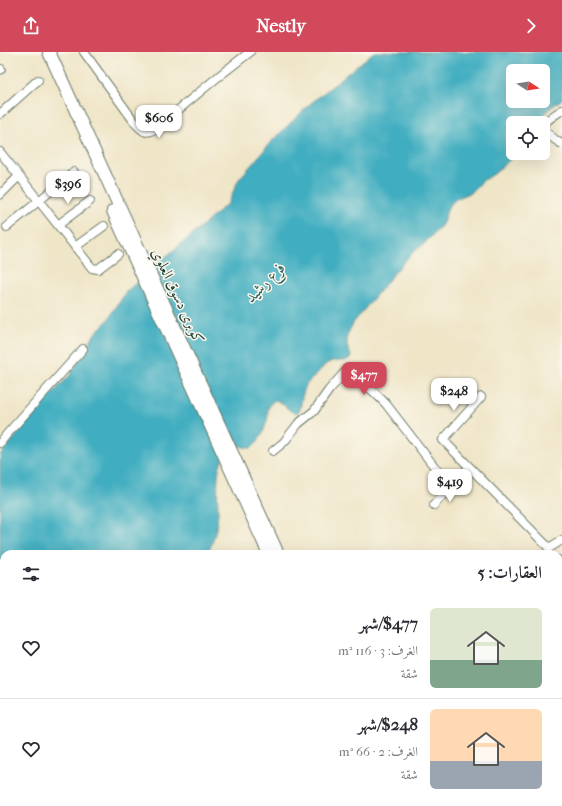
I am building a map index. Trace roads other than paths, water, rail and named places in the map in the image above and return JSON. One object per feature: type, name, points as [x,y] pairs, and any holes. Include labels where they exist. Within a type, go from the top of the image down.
[{"type":"highway","name":"كوبرى دسوق العلوي","points":[[41,52],[276,550]]},
{"type":"highway","name":"كوبرى دسوق العلوي","points":[[49,52],[130,241],[267,550]]},
{"type":"street","points":[[84,52],[136,124],[143,131],[148,133],[154,130],[250,52]]},
{"type":"street","points":[[0,114],[38,80]]},
{"type":"street","points":[[562,110],[546,122],[545,125],[551,138],[562,144]]},
{"type":"street","points":[[0,152],[94,269],[98,269],[118,254]]},
{"type":"street","points":[[7,227],[74,172]]},
{"type":"street","points":[[0,195],[19,176]]},
{"type":"street","points":[[58,225],[90,201]]},
{"type":"street","points":[[75,247],[104,226]]},
{"type":"street","points":[[0,443],[3,432],[83,349]]},
{"type":"street","points":[[273,451],[284,442],[298,424],[314,411],[329,390],[344,373],[349,371],[386,404],[450,487]]},
{"type":"street","points":[[481,397],[443,440],[550,550]]},
{"type":"street","points":[[434,504],[469,468]]},
{"type":"street","points":[[552,550],[562,540]]},
{"type":"water","name":"فرع رشيد","points":[[374,52],[562,52],[562,99],[543,116],[506,116],[506,160],[510,160],[494,174],[482,181],[472,192],[456,199],[448,207],[445,219],[441,226],[425,243],[410,255],[354,322],[347,335],[347,347],[351,356],[349,359],[344,361],[332,361],[326,364],[306,385],[300,410],[297,413],[294,413],[275,400],[269,406],[264,429],[255,445],[252,448],[238,446],[234,447],[223,458],[220,463],[218,477],[217,524],[209,550],[0,550],[0,455],[44,402],[70,375],[95,333],[108,320],[126,292],[228,203],[239,179],[273,140],[310,104]]}]
